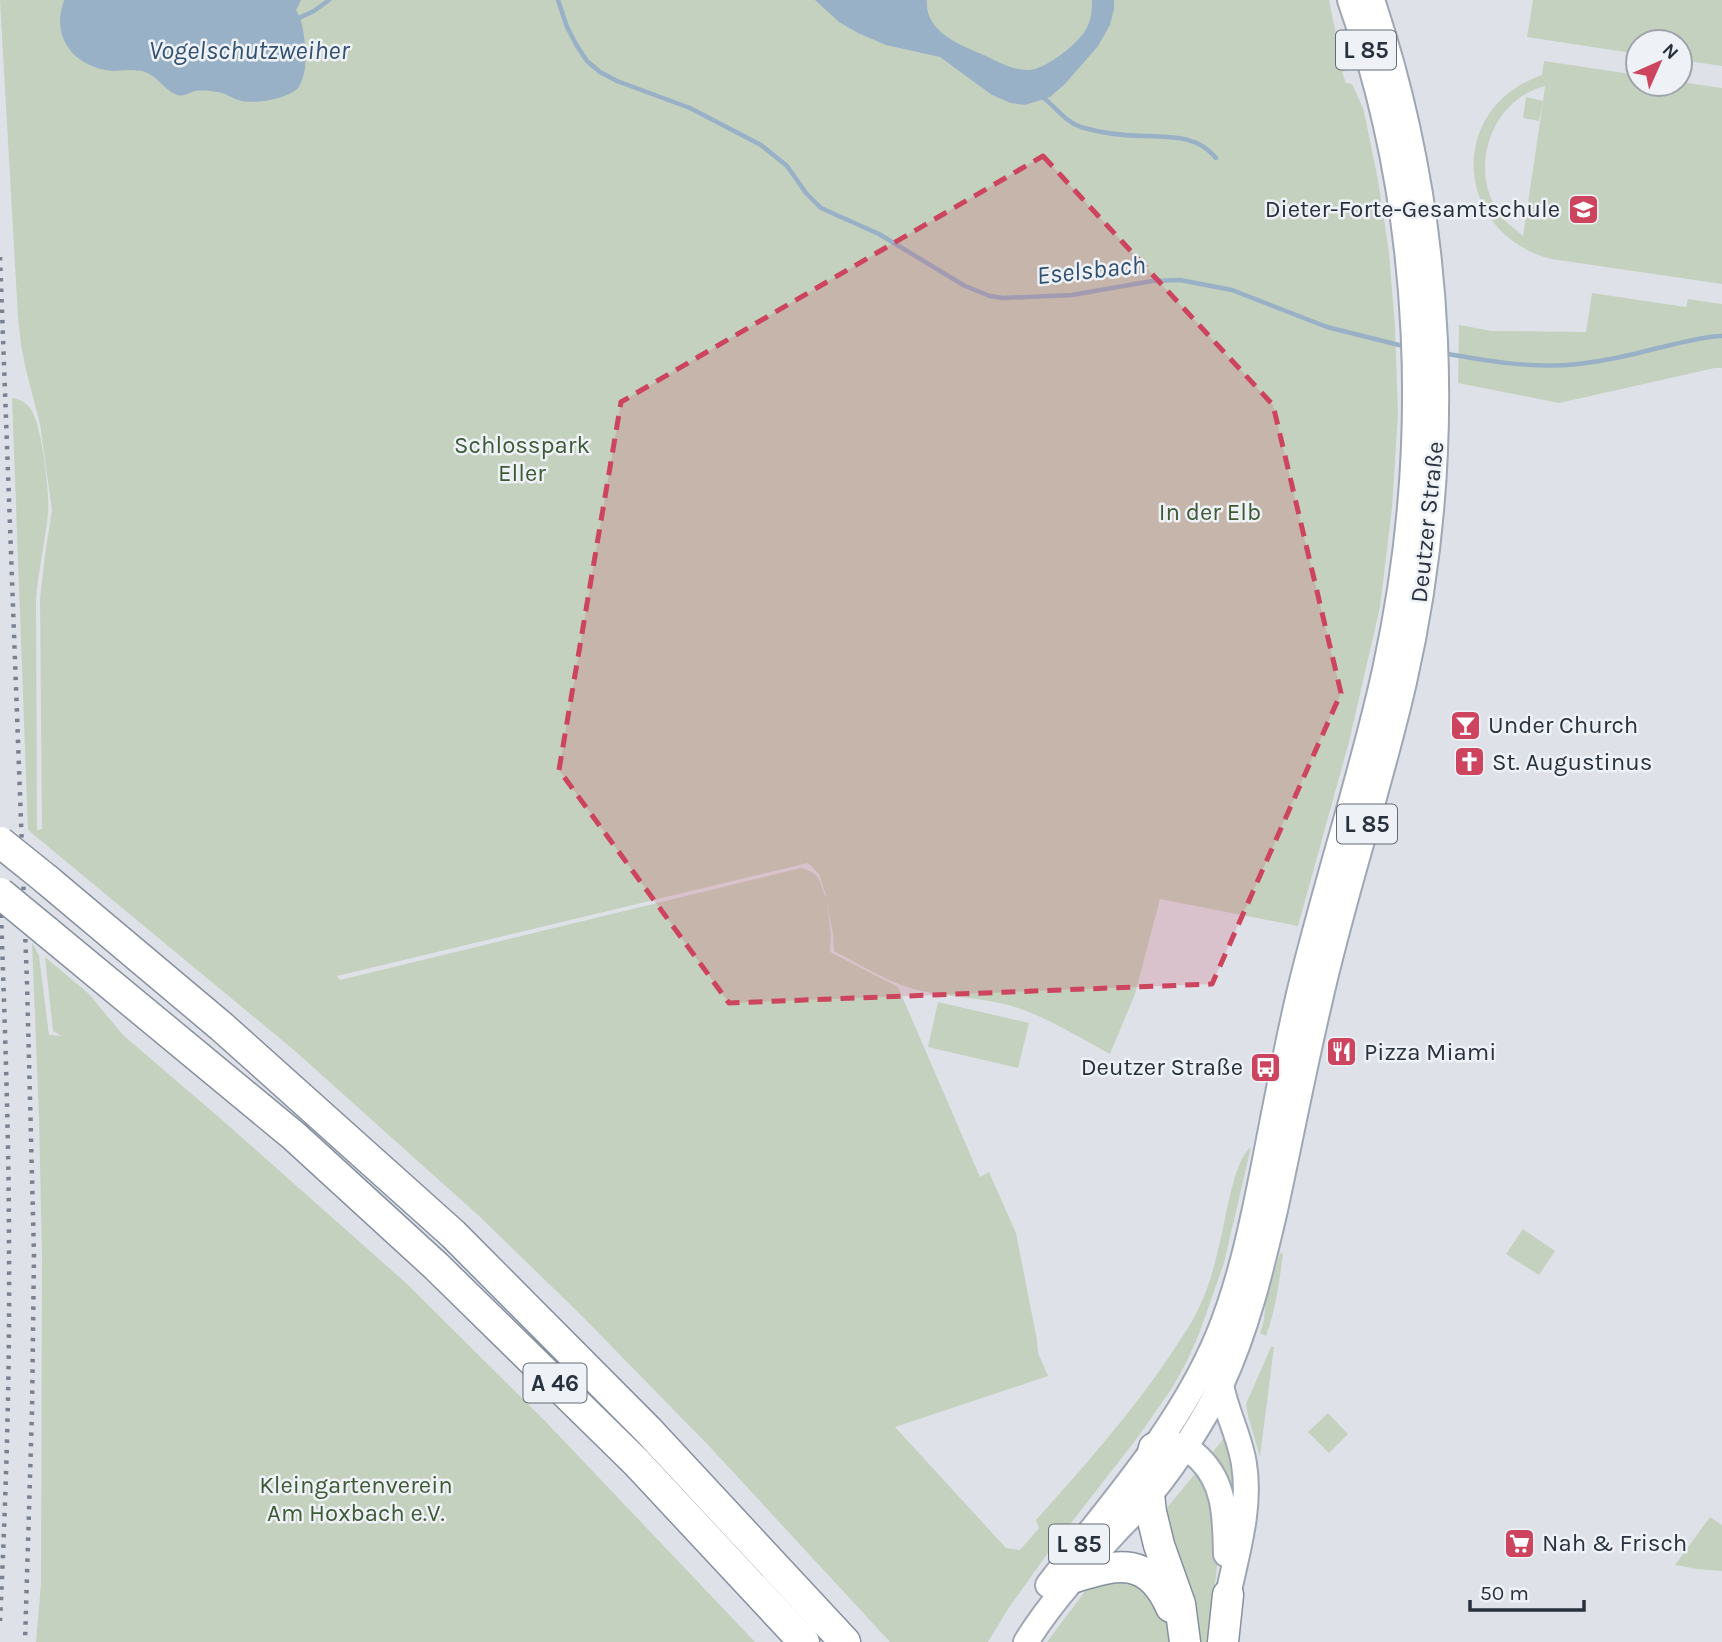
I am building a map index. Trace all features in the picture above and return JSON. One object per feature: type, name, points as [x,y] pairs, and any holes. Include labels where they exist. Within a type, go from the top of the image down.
[{"type":"highway","name":"A 46","points":[[0,842],[222,1027],[453,1234],[648,1430],[845,1642]]},
{"type":"highway","name":"A 46","points":[[0,893],[294,1136],[436,1266],[637,1463],[804,1642]]},
{"type":"highway","points":[[1154,1448],[1147,1477],[1151,1512],[1159,1545],[1181,1604],[1185,1641]]},
{"type":"highway","points":[[1075,1577],[1114,1566],[1125,1566],[1143,1573],[1155,1581],[1165,1594],[1185,1641]]},
{"type":"highway","points":[[1223,1642],[1228,1595]]},
{"type":"main road","name":"L 85","points":[[1350,0],[1390,99]]},
{"type":"main road","name":"L 85","points":[[1373,0],[1390,99]]},
{"type":"main road","name":"Deutzer Straße","points":[[1221,1385],[1249,1312],[1261,1268],[1320,999],[1404,684],[1423,583],[1434,485],[1424,332],[1425,223],[1412,150],[1390,99]]},
{"type":"main road","name":"Deutzer Straße","points":[[1154,1448],[1196,1382],[1217,1338],[1241,1269],[1299,993],[1363,761],[1390,644],[1397,607],[1426,366]]},
{"type":"main road","name":"L 85","points":[[1026,1642],[1056,1599],[1149,1496],[1197,1429],[1221,1385]]},
{"type":"main road","points":[[1221,1385],[1244,1462],[1246,1493],[1228,1595]]},
{"type":"main road","points":[[1154,1448],[1169,1444],[1185,1447],[1208,1467],[1214,1476],[1224,1504],[1228,1595]]},
{"type":"main road","name":"L 85","points":[[1008,1642],[1042,1592],[1154,1448]]},
{"type":"highlighted area","points":[[1043,156],[1273,405],[1341,693],[1212,984],[729,1003],[559,770],[621,402]]},
{"type":"green space","name":"Schlosspark Eller","points":[[0,0],[1329,0],[1347,70],[1342,72],[1346,83],[1352,84],[1363,108],[1378,180],[1389,252],[1398,414],[1392,508],[1380,607],[1349,742],[1298,926],[1160,899],[1135,994],[1110,1054],[1030,1012],[993,1002],[917,990],[896,983],[834,951],[827,902],[830,952],[898,987],[980,1177],[989,1172],[1016,1233],[1038,1353],[1048,1376],[895,1427],[1006,1548],[1020,1550],[1039,1528],[1036,1520],[1123,1418],[1156,1376],[1191,1323],[1212,1273],[1239,1165],[1251,1147],[1224,1263],[1186,1363],[1138,1437],[1050,1550],[988,1642],[890,1642],[709,1446],[579,1313],[479,1216],[295,1051],[28,830],[12,398],[26,404],[34,416],[48,491],[48,514],[36,601],[37,830],[42,829],[40,598],[52,510],[40,424],[26,370],[18,318]],"holes":[[[808,863],[819,874],[827,899],[817,876],[801,868],[340,980],[337,976]]]},
{"type":"green space","points":[[1533,0],[1722,0],[1722,66],[1694,62],[1694,28],[1624,28],[1624,52],[1527,37]]},
{"type":"green space","points":[[1544,61],[1624,73],[1624,98],[1694,98],[1694,84],[1722,88],[1722,284],[1551,259],[1519,245],[1495,224],[1480,198],[1474,170],[1477,141],[1489,114],[1511,91],[1542,75]],"holes":[[[1545,86],[1543,101],[1526,97],[1523,118],[1539,121],[1543,102],[1523,236],[1501,216],[1490,195],[1486,157],[1490,138],[1511,105],[1526,94]]]},
{"type":"green space","points":[[1592,293],[1686,307],[1688,299],[1722,304],[1722,368],[1559,403],[1458,383],[1459,325],[1492,331],[1586,332]]},
{"type":"green space","name":"Kleingartenverein Am Hoxbach e.V.","points":[[32,942],[39,956],[49,1035],[62,1036],[53,1031],[45,957],[89,994],[123,1035],[406,1283],[546,1422],[755,1642],[36,1642],[41,1583],[42,1256]]},
{"type":"green space","points":[[938,1002],[1029,1023],[1018,1068],[928,1047]]},
{"type":"green space","points":[[1523,1229],[1555,1251],[1539,1275],[1506,1254]]},
{"type":"green space","points":[[1280,1253],[1283,1254],[1278,1286],[1266,1336],[1260,1333],[1267,1281],[1269,1274],[1274,1273]]},
{"type":"green space","points":[[1271,1347],[1274,1347],[1260,1457],[1246,1404]]},
{"type":"green space","points":[[1328,1413],[1348,1434],[1329,1453],[1308,1432]]},
{"type":"green space","points":[[1228,1434],[1232,1448],[1236,1505],[1209,1456]]},
{"type":"green space","points":[[1199,1469],[1206,1479],[1219,1547],[1209,1642],[1194,1642],[1160,1516]]},
{"type":"green space","points":[[1710,1517],[1722,1525],[1722,1571],[1675,1565]]},
{"type":"green space","points":[[1101,1581],[1131,1582],[1143,1588],[1171,1619],[1176,1642],[1047,1642],[1086,1590]]},
{"type":"water","name":"Vogelschutzweiher","points":[[64,0],[301,0],[296,10],[304,38],[303,78],[293,92],[263,101],[242,101],[206,91],[178,95],[145,72],[103,70],[76,56],[64,41],[61,32],[60,18]]},
{"type":"water","points":[[815,0],[927,0],[932,21],[946,36],[966,48],[1006,65],[1027,70],[1050,62],[1081,37],[1090,20],[1092,0],[1114,0],[1114,9],[1110,25],[1098,46],[1065,84],[1050,97],[1025,105],[1011,103],[992,95],[940,57],[886,45],[858,33],[839,22]]},
{"type":"waterway","points":[[297,19],[329,0]]},
{"type":"waterway","name":"Eselsbach","points":[[558,0],[577,46],[587,61],[600,72],[690,108],[761,145],[787,166],[806,193],[821,208],[879,234],[965,286],[1003,298],[1072,295],[1152,281],[1180,280],[1232,290],[1327,327],[1407,347]]},
{"type":"waterway","points":[[1042,97],[1069,121],[1081,127],[1121,135],[1192,141],[1209,150],[1216,158]]},
{"type":"waterway","name":"Eselsbach","points":[[1443,353],[1544,366],[1578,364],[1690,340],[1722,336]]},
{"type":"railway","points":[[0,257],[27,983],[34,1254],[25,1642]]},
{"type":"railway","points":[[0,883],[9,1203],[7,1435],[0,1621]]},
{"type":"place","name":"Dieter-Forte-Gesamtschule","points":[[1583,209]]},
{"type":"place","name":"Under Church","points":[[1465,725]]},
{"type":"place","name":"St. Augustinus","points":[[1469,762]]},
{"type":"place","name":"Pizza Miami","points":[[1341,1052]]},
{"type":"place","name":"Deutzer Straße","points":[[1266,1067]]},
{"type":"place","name":"Nah & Frisch","points":[[1519,1543]]},
{"type":"park label","name":"In der Elb","points":[[1210,512]]}]
